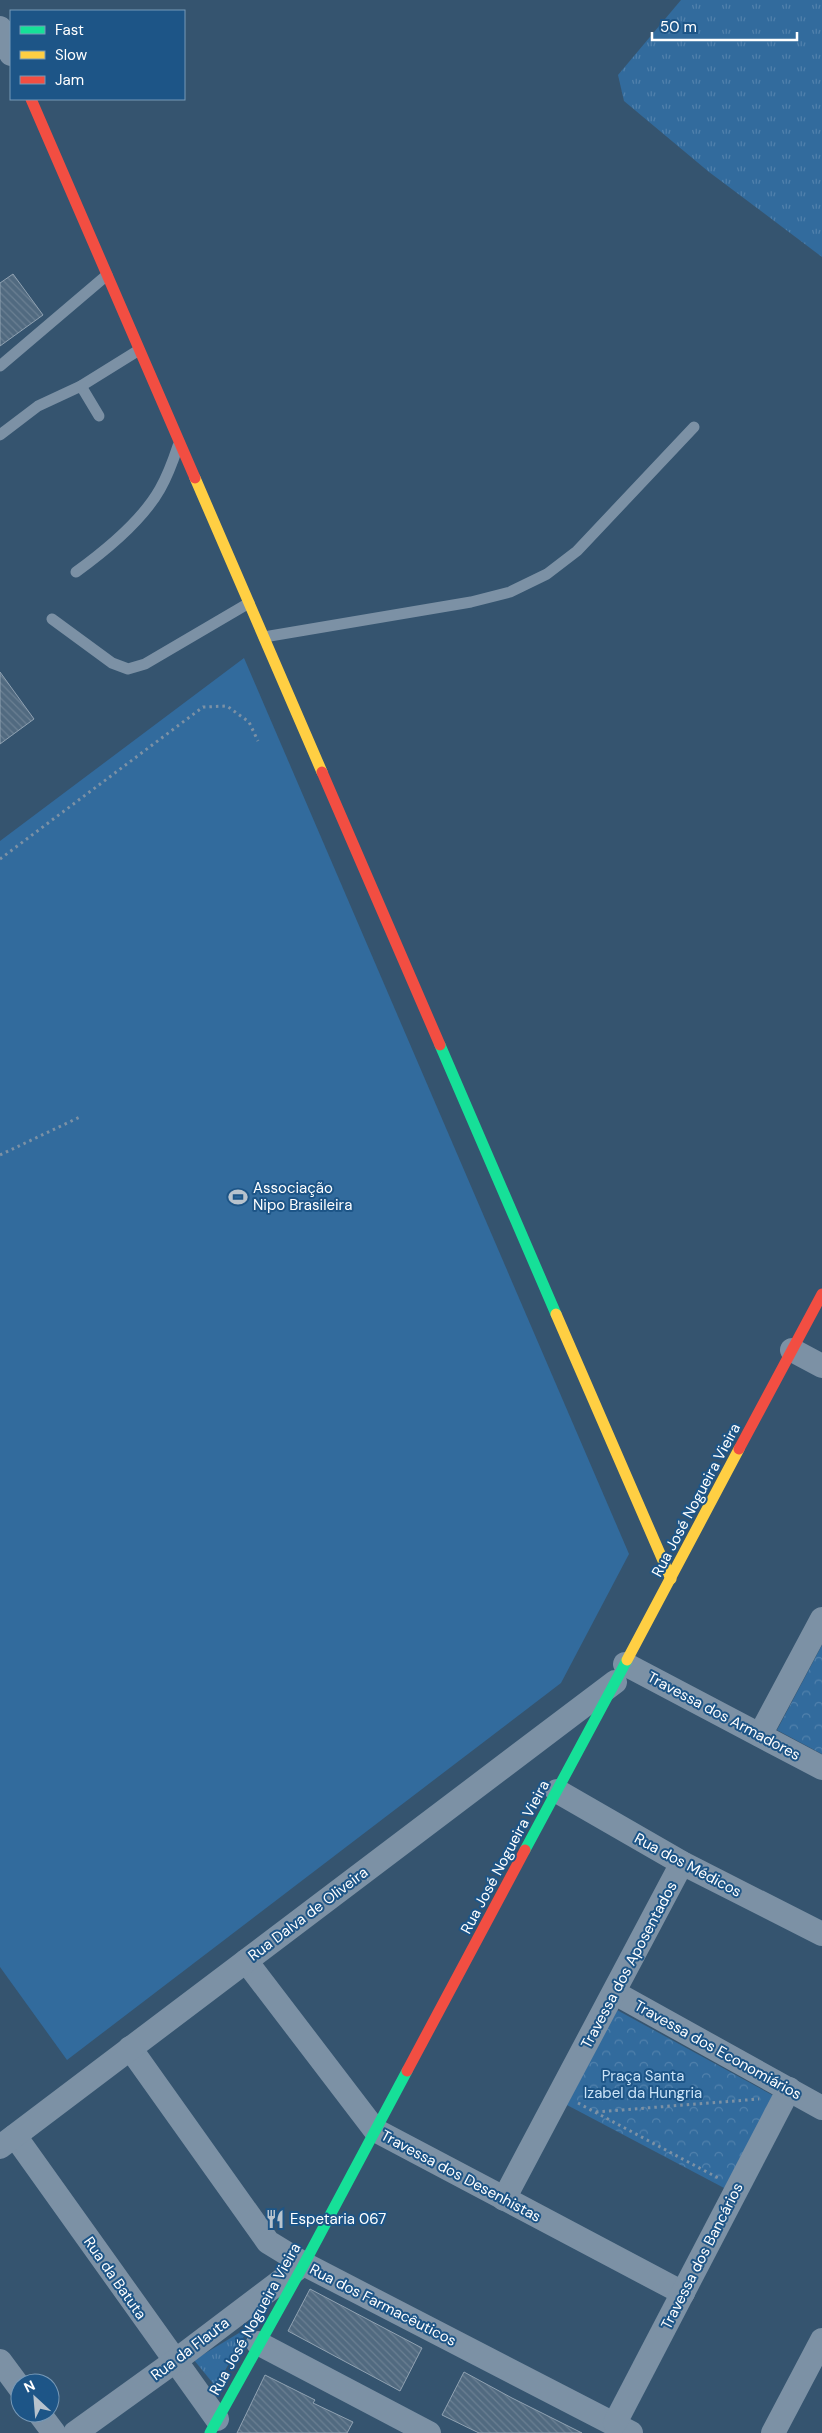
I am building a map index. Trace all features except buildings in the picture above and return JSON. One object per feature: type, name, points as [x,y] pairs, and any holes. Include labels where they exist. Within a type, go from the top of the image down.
[{"type":"street","points":[[0,28],[10,52]]},
{"type":"street","points":[[31,100],[671,1579]]},
{"type":"street","name":"Rua José Nogueira Vieira","points":[[213,2426],[304,2264],[822,1294]]},
{"type":"street","points":[[792,1350],[822,1366]]},
{"type":"street","points":[[760,1736],[822,1620]]},
{"type":"street","name":"Travessa dos Armadores","points":[[621,1672],[760,1736],[822,1768]]},
{"type":"street","name":"Rua Dalva de Oliveira","points":[[7,2141],[246,1961],[621,1672]]},
{"type":"street","name":"Rua dos Médicos","points":[[557,1792],[682,1863],[822,1934]]},
{"type":"street","name":"Travessa dos Aposentados","points":[[504,2199],[615,1993],[682,1863]]},
{"type":"street","name":"Travessa dos Desenhistas","points":[[246,1961],[375,2130],[683,2294]]},
{"type":"street","name":"Travessa dos Economiários","points":[[615,1993],[822,2108]]},
{"type":"street","name":"Rua dos Farmacêuticos","points":[[130,2048],[268,2242],[304,2264],[623,2428]]},
{"type":"street","name":"Travessa dos Bancários","points":[[623,2428],[683,2294],[789,2089]]},
{"type":"street","name":"Rua da Batuta","points":[[7,2141],[175,2362],[213,2426]]},
{"type":"street","name":"Rua da Flauta","points":[[75,2433],[175,2362],[304,2264]]},
{"type":"street","points":[[773,2433],[815,2368],[822,2340]]},
{"type":"street","points":[[258,2343],[428,2433]]},
{"type":"street","points":[[0,2361],[10,2374]]},
{"type":"lane","points":[[0,366],[107,275]]},
{"type":"lane","points":[[0,435],[38,406],[81,386],[139,350]]},
{"type":"lane","points":[[81,386],[99,416]]},
{"type":"lane","points":[[264,638],[471,602],[510,592],[548,574],[578,551],[694,427]]},
{"type":"lane","points":[[76,572],[105,551],[147,507],[166,477],[179,442]]},
{"type":"lane","points":[[52,619],[112,663],[128,670],[145,664],[249,603]]},
{"type":"path","points":[[0,859],[203,707],[227,706],[249,722],[258,741]]},
{"type":"path","points":[[0,1156],[82,1116]]},
{"type":"path","points":[[581,2094],[577,2103],[722,2180]]},
{"type":"path","points":[[759,2095],[762,2099],[761,2104]]},
{"type":"path","points":[[595,2112],[762,2099]]},
{"type":"path","points":[[717,2188],[726,2172]]},
{"type":"green space","points":[[681,0],[822,0],[822,257],[709,172],[624,101],[618,75]]},
{"type":"green space","name":"Associação Nipo Brasileira","points":[[244,658],[629,1554],[561,1683],[67,2060],[0,1967],[0,841]]},
{"type":"green space","points":[[822,1645],[822,1754],[777,1730]]},
{"type":"green space","name":"Praça Santa Izabel da Hungria","points":[[617,2010],[774,2096],[726,2189],[567,2105]]},
{"type":"green space","points":[[249,2327],[216,2387],[194,2360]]},
{"type":"traffic: fast","points":[[440,1045],[556,1314]]},
{"type":"traffic: fast","points":[[525,1850],[627,1660]]},
{"type":"traffic: fast","points":[[210,2433],[304,2264],[407,2071]]},
{"type":"traffic: slow","points":[[195,478],[322,772]]},
{"type":"traffic: slow","points":[[556,1314],[671,1579]]},
{"type":"traffic: slow","points":[[627,1660],[739,1449]]},
{"type":"traffic: jam","points":[[31,100],[195,478]]},
{"type":"traffic: jam","points":[[322,772],[440,1045]]},
{"type":"traffic: jam","points":[[739,1449],[822,1294]]},
{"type":"traffic: jam","points":[[407,2071],[525,1850]]},
{"type":"place","name":"Associação Nipo Brasileira","points":[[238,1197]]},
{"type":"place","name":"Espetaria 067","points":[[275,2219]]}]
